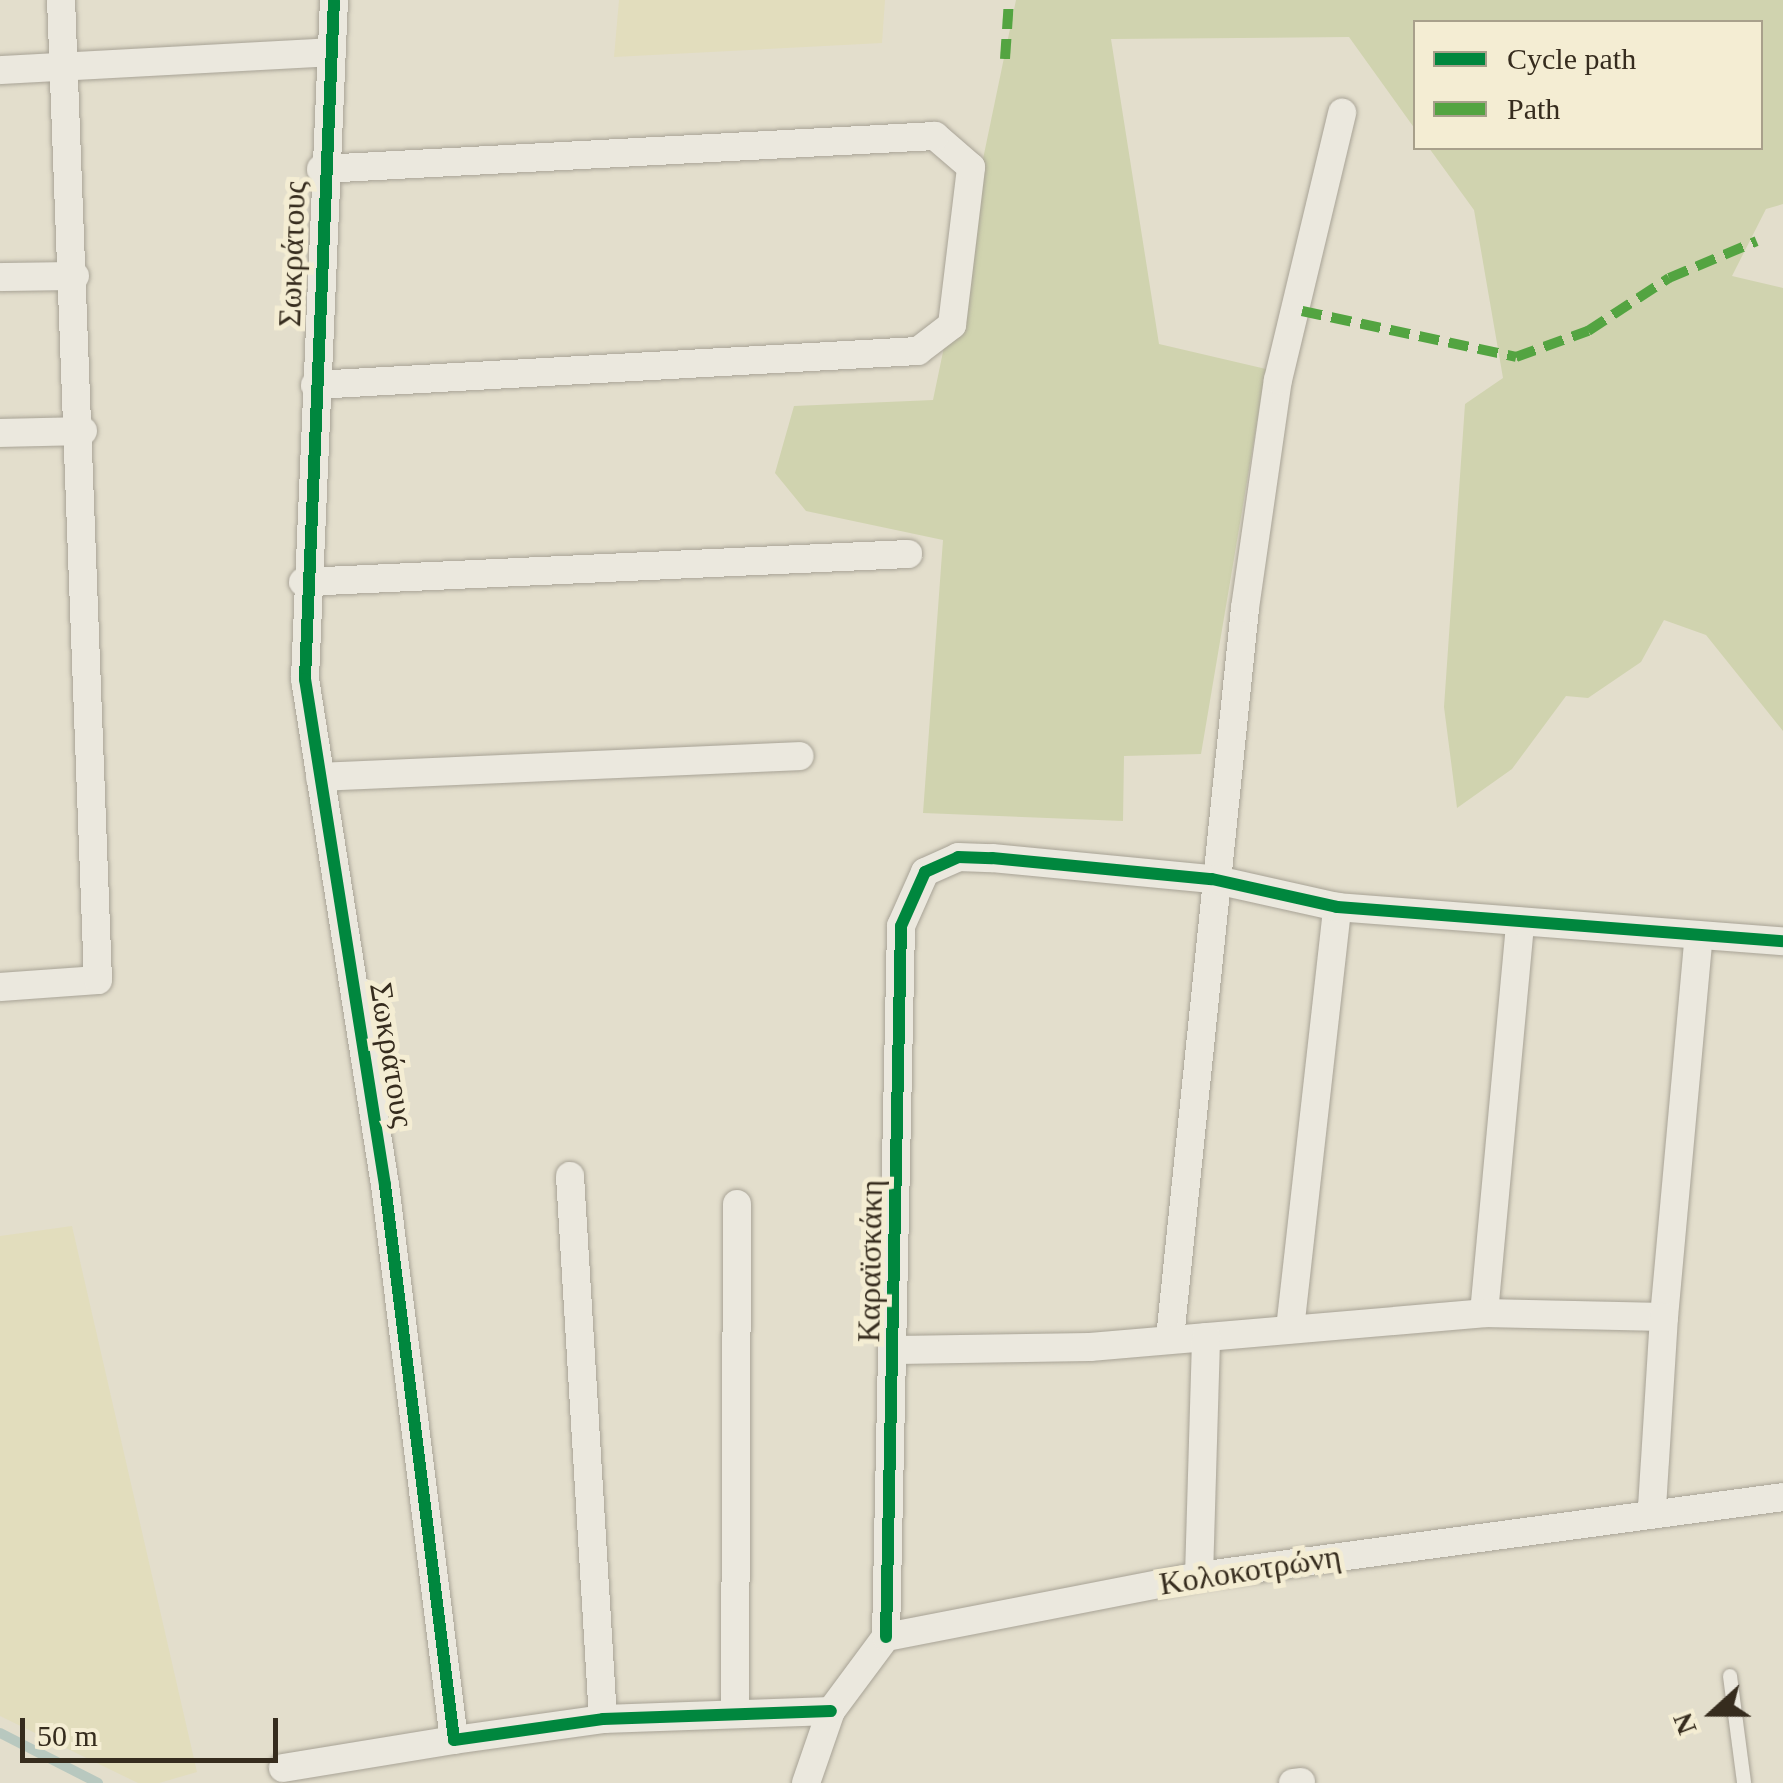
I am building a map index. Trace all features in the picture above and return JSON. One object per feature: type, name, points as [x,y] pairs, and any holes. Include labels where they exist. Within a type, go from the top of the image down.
[{"type":"street","points":[[0,987],[98,980],[82,431],[75,276],[57,65],[61,0]]},
{"type":"street","name":"Σωκράτους","points":[[334,0],[321,170],[315,385],[302,582],[320,778],[386,1185],[454,1740]]},
{"type":"street","points":[[0,70],[330,52]]},
{"type":"street","points":[[1170,1338],[1212,878],[1278,380],[1342,113]]},
{"type":"street","points":[[315,385],[918,351],[952,324],[971,166],[935,136],[321,170]]},
{"type":"street","points":[[0,277],[75,276]]},
{"type":"street","points":[[0,434],[82,431]]},
{"type":"street","points":[[302,582],[908,554]]},
{"type":"street","points":[[320,778],[800,756]]},
{"type":"street","name":"Καραϊσκάκη","points":[[886,1637],[897,1350],[900,953],[912,887],[958,857],[1212,878]]},
{"type":"street","points":[[1212,878],[1337,907],[1783,941]]},
{"type":"street","points":[[1290,1329],[1337,907]]},
{"type":"street","points":[[1484,1312],[1520,922]]},
{"type":"street","points":[[1652,1509],[1664,1317],[1700,936]]},
{"type":"street","points":[[570,1176],[603,1720]]},
{"type":"street","points":[[735,1711],[736,1204]]},
{"type":"street","points":[[897,1350],[1206,1337],[1484,1312],[1664,1317]]},
{"type":"street","points":[[1199,1576],[1206,1337]]},
{"type":"street","name":"Κολοκοτρώνη","points":[[886,1637],[1199,1576],[1652,1509],[1783,1497]]},
{"type":"street","points":[[806,1783],[831,1711],[886,1637]]},
{"type":"street","points":[[283,1768],[603,1720],[735,1711],[831,1711]]},
{"type":"street","points":[[1293,1783],[1301,1782]]},
{"type":"lane","points":[[1730,1676],[1744,1783]]},
{"type":"shaded area","points":[[619,0],[885,0],[882,43],[614,57]]},
{"type":"shaded area","points":[[72,1226],[197,1772],[159,1783],[138,1783],[0,1716],[0,1236]]},
{"type":"green space","points":[[1016,0],[1783,0],[1783,204],[1766,209],[1732,276],[1783,288],[1783,731],[1706,635],[1664,620],[1641,662],[1588,698],[1566,696],[1512,769],[1457,808],[1444,707],[1465,404],[1503,378],[1474,210],[1430,150],[1763,150],[1763,20],[1413,20],[1413,126],[1349,37],[1111,39],[1159,344],[1266,369],[1201,754],[1124,756],[1123,821],[923,813],[943,540],[806,511],[775,473],[794,406],[933,400]]},
{"type":"waterway","points":[[0,1733],[98,1783]]},
{"type":"marked path","points":[[1005,59],[1009,0]]},
{"type":"marked path","points":[[1302,311],[1516,357],[1588,331],[1669,278],[1757,241]]},
{"type":"cycle path","points":[[334,0],[305,679],[385,1185],[454,1740],[603,1719],[831,1711]]},
{"type":"cycle path","points":[[886,1637],[901,926],[925,872],[958,857],[992,858],[1212,879],[1337,907],[1783,941]]}]
